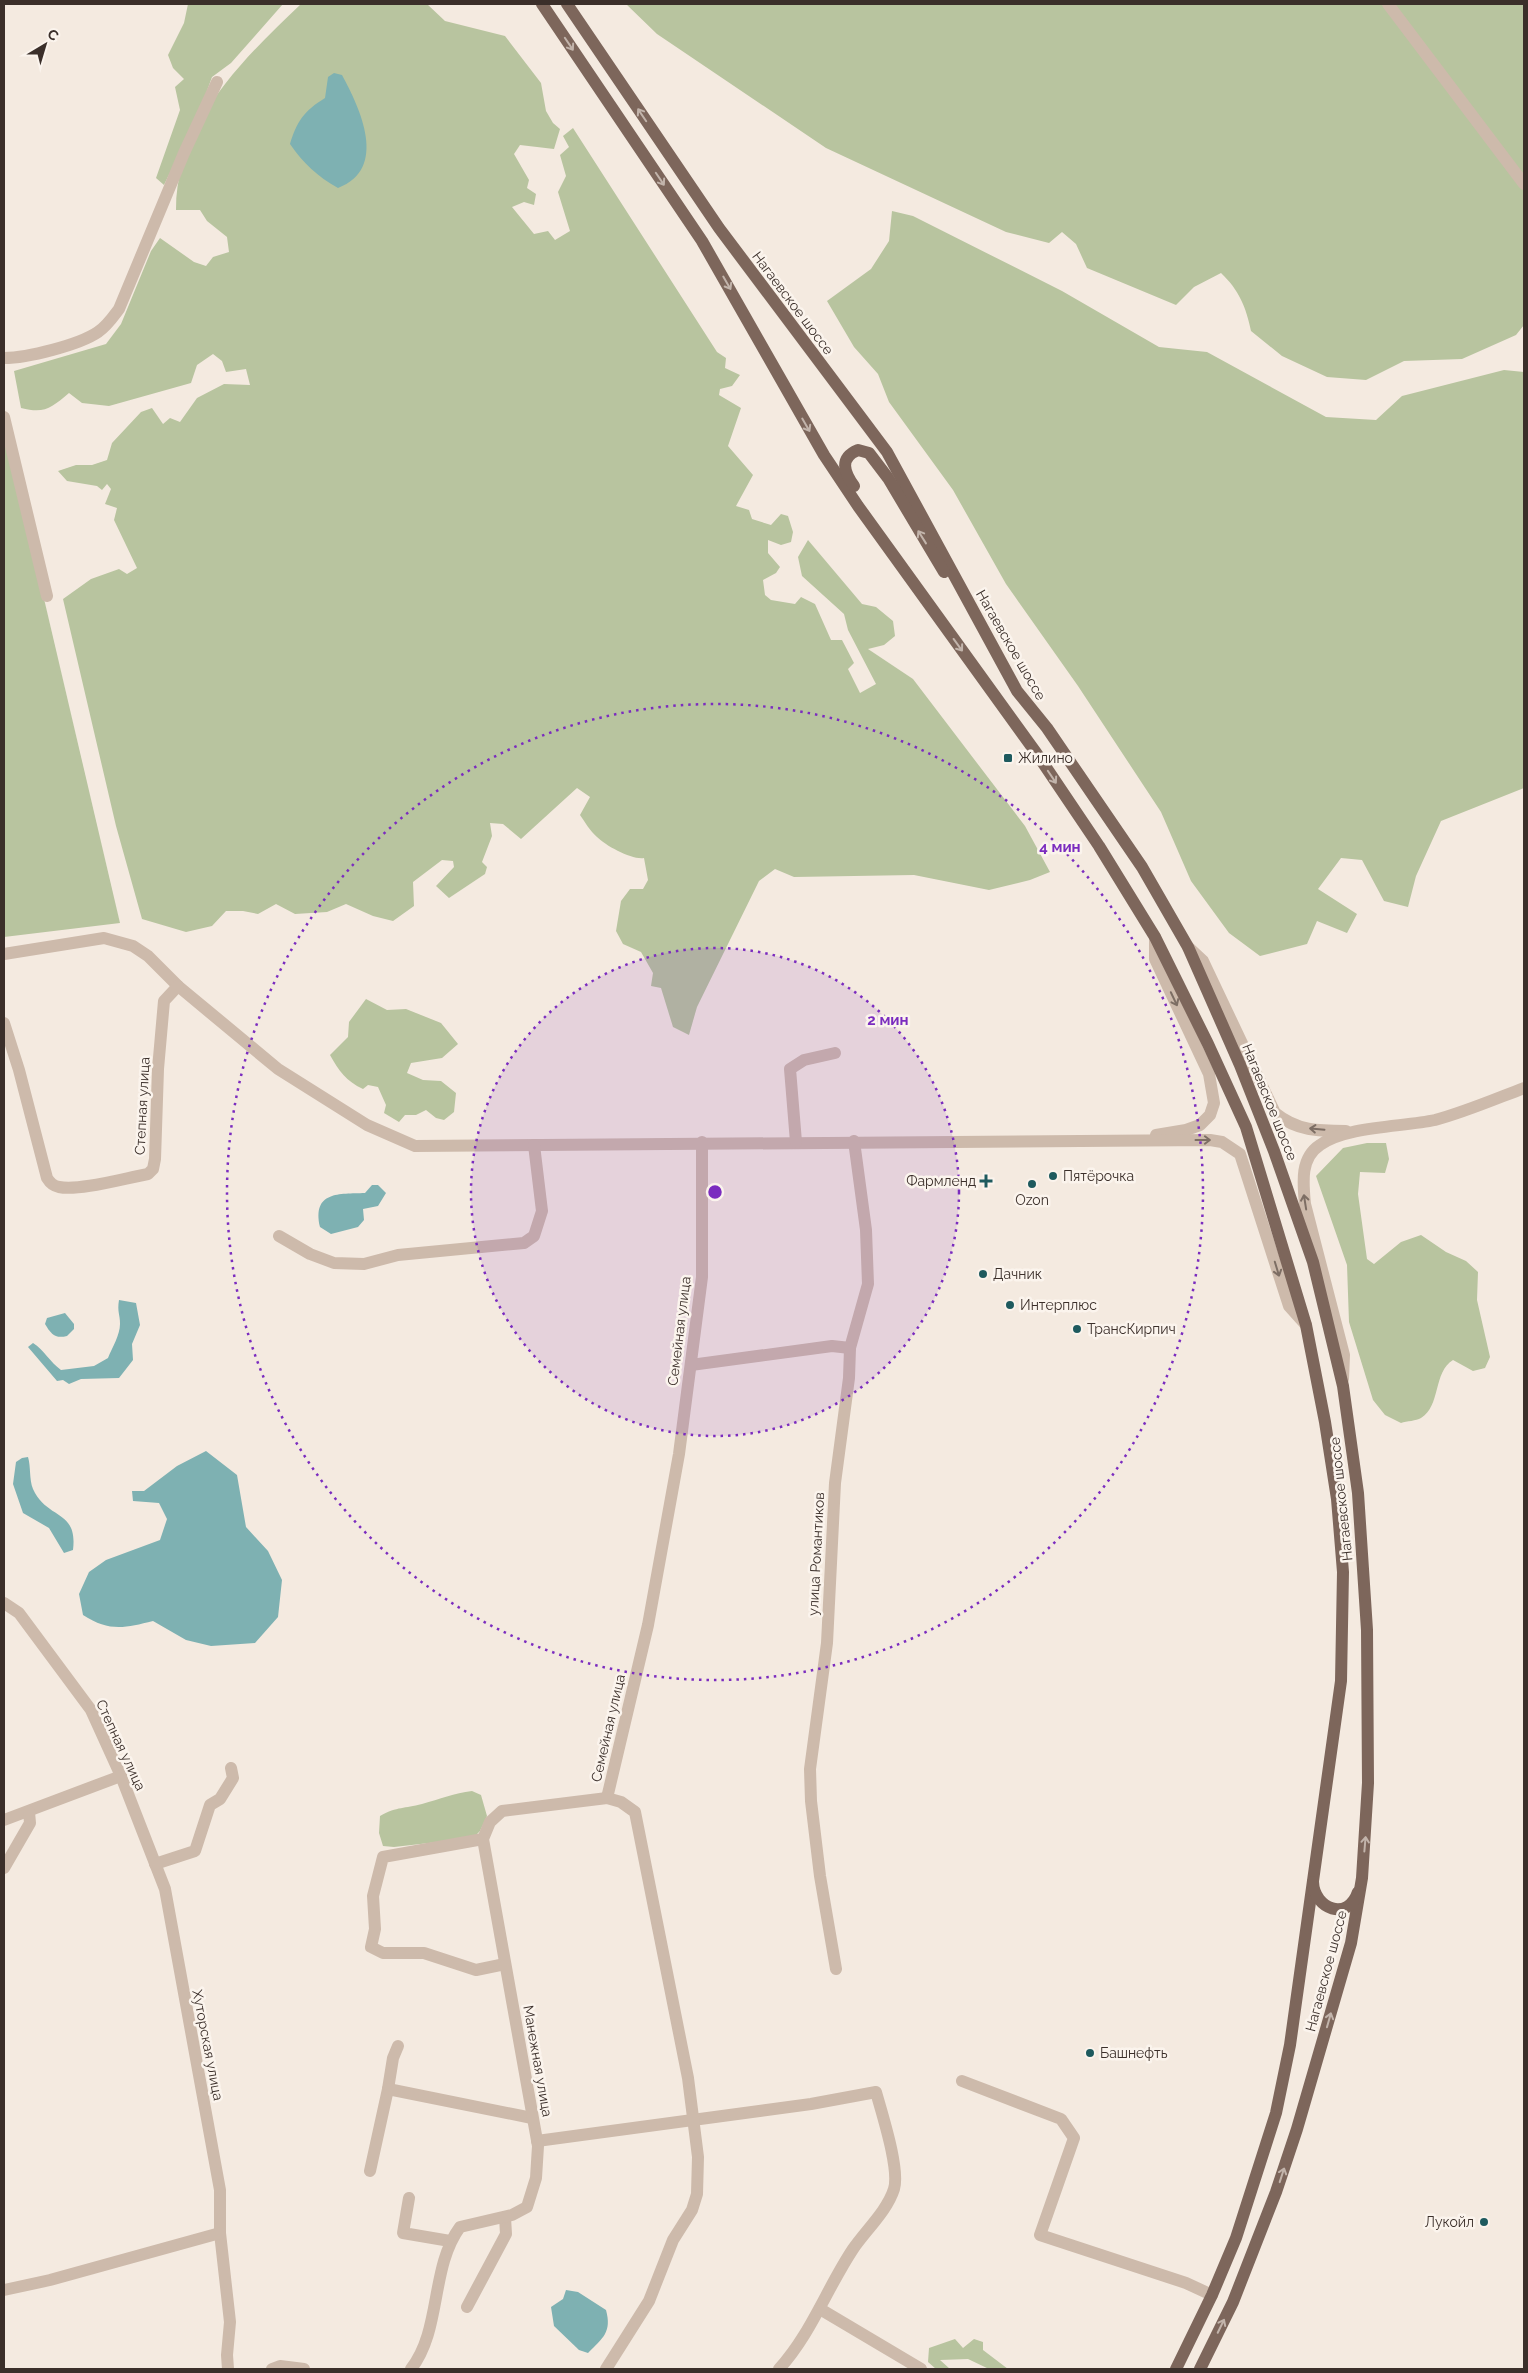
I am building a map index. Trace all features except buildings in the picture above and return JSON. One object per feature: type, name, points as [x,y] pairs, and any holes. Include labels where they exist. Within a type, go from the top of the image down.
[{"type":"main road","name":"Нагаевское шоссе","points":[[542,4],[702,241],[824,455],[858,506],[1083,823],[1155,936],[1246,1127],[1306,1325],[1337,1499],[1343,1581],[1341,1681],[1291,2036],[1280,2094],[1249,2200],[1212,2295],[1176,2369]]},
{"type":"main road","name":"Нагаевское шоссе","points":[[567,4],[719,228],[887,452],[924,517],[969,606],[1017,691],[1047,728],[1142,867],[1188,947],[1240,1065],[1314,1262],[1343,1386],[1358,1493],[1366,1630],[1368,1783],[1362,1878],[1351,1943],[1297,2129],[1276,2192],[1246,2268],[1200,2369]]},
{"type":"main road","points":[[946,628],[936,602],[847,476],[844,465],[846,458],[852,453],[858,450],[869,453],[877,463],[952,586],[969,606]]},
{"type":"main road","points":[[1313,1870],[1316,1896],[1321,1902],[1335,1909],[1344,1909],[1352,1904],[1362,1878]]},
{"type":"street","points":[[1388,4],[1524,184]]},
{"type":"street","points":[[4,358],[72,344],[97,332],[110,320],[123,301],[184,154],[217,82]]},
{"type":"street","points":[[4,417],[47,596]]},
{"type":"street","points":[[1136,1140],[1186,1130],[1200,1124],[1210,1115],[1214,1104],[1209,1074],[1155,959],[1155,936]]},
{"type":"street","points":[[4,954],[104,938],[133,946],[148,956],[178,986],[278,1070],[367,1125],[415,1146],[854,1141],[1210,1140],[1222,1142],[1233,1147],[1240,1154],[1289,1306],[1306,1325]]},
{"type":"street","points":[[1188,947],[1203,960],[1275,1113],[1288,1123],[1304,1128],[1366,1130]]},
{"type":"street","name":"Степная улица","points":[[4,1023],[19,1070],[47,1178],[52,1184],[59,1187],[79,1187],[148,1174],[153,1169],[155,1158],[158,1068],[164,1001],[178,986]]},
{"type":"street","points":[[796,1142],[790,1069],[804,1060],[834,1053]]},
{"type":"street","points":[[1343,1386],[1344,1355],[1305,1204],[1302,1179],[1310,1155],[1320,1145],[1338,1136],[1435,1120],[1524,1088]]},
{"type":"street","name":"улица Романтиков","points":[[836,1969],[820,1876],[810,1801],[810,1769],[827,1643],[835,1483],[849,1378],[850,1348],[868,1284],[866,1230],[854,1141]]},
{"type":"street","name":"Семейная улица","points":[[606,2369],[649,2301],[673,2240],[692,2210],[697,2194],[698,2157],[694,2119],[679,2029],[635,1812],[621,1802],[607,1798],[648,1625],[679,1454],[702,1277],[702,1142]]},
{"type":"street","points":[[279,1236],[310,1254],[334,1263],[364,1264],[398,1255],[524,1243],[534,1236],[542,1211],[534,1145]]},
{"type":"street","points":[[691,1365],[832,1346],[850,1348]]},
{"type":"street","name":"Степная улица","points":[[4,1603],[20,1613],[91,1710],[121,1776],[155,1864]]},
{"type":"street","points":[[155,1864],[195,1851],[210,1805],[220,1799],[233,1778],[231,1768]]},
{"type":"street","points":[[4,1820],[121,1776]]},
{"type":"street","points":[[505,1964],[476,1970],[424,1953],[383,1953],[371,1947],[375,1929],[373,1896],[383,1857],[483,1839],[490,1822],[502,1811],[607,1798]]},
{"type":"street","points":[[4,1868],[30,1823],[29,1812]]},
{"type":"street","name":"Манежная улица","points":[[450,2241],[460,2227],[505,2217],[527,2207],[536,2178],[537,2141],[483,1839]]},
{"type":"street","name":"Хуторская улица","points":[[155,1864],[165,1889],[220,2190],[220,2233],[227,2277],[230,2322],[227,2355],[228,2369]]},
{"type":"street","points":[[370,2171],[393,2058],[398,2046]]},
{"type":"street","points":[[962,2081],[1061,2119],[1074,2138],[1040,2235],[1186,2283],[1212,2295]]},
{"type":"street","points":[[388,2089],[532,2118]]},
{"type":"street","points":[[537,2141],[811,2104],[876,2092],[894,2171],[894,2188],[886,2204],[852,2250],[820,2309],[779,2369]]},
{"type":"street","points":[[409,2198],[403,2233],[450,2241],[418,2366]]},
{"type":"street","points":[[467,2307],[506,2234],[505,2217]]},
{"type":"street","points":[[4,2290],[50,2280],[220,2233]]},
{"type":"street","points":[[820,2309],[922,2369]]},
{"type":"street","points":[[272,2369],[280,2366],[304,2369]]},
{"type":"green space","points":[[188,4],[283,4],[231,63],[212,77],[200,110],[164,185],[156,178],[180,110],[175,87],[184,79],[173,68],[168,55],[184,23]]},
{"type":"green space","points":[[301,4],[427,4],[445,21],[505,36],[541,83],[546,111],[553,123],[560,129],[554,149],[520,145],[514,154],[529,180],[527,188],[536,194],[534,205],[524,202],[512,207],[534,234],[548,231],[555,240],[570,231],[558,192],[566,176],[560,155],[569,147],[563,136],[573,128],[717,352],[726,358],[725,368],[740,375],[732,386],[720,389],[719,395],[741,408],[728,446],[753,475],[736,506],[749,510],[752,519],[771,525],[781,514],[788,516],[793,532],[791,542],[781,545],[768,540],[768,553],[780,567],[776,573],[763,580],[765,595],[771,600],[795,604],[801,597],[815,604],[831,640],[842,640],[854,663],[848,669],[860,693],[876,684],[848,630],[844,614],[802,576],[798,557],[808,540],[862,604],[876,607],[893,621],[895,636],[884,645],[868,649],[913,679],[1025,826],[1050,872],[1030,880],[989,890],[914,875],[794,877],[775,869],[759,881],[697,1007],[689,1035],[673,1027],[661,988],[651,986],[653,973],[641,952],[623,944],[616,931],[621,901],[630,889],[643,889],[648,880],[644,858],[633,857],[619,852],[594,835],[580,815],[590,797],[577,788],[521,839],[503,824],[490,823],[492,836],[482,862],[487,867],[485,874],[449,898],[436,886],[454,867],[453,861],[442,860],[413,882],[414,906],[393,921],[373,916],[346,904],[327,912],[295,914],[276,904],[258,914],[243,911],[226,911],[212,926],[186,932],[142,919],[116,826],[63,599],[91,579],[119,569],[127,574],[137,568],[114,520],[117,508],[105,504],[111,489],[107,484],[102,490],[97,486],[67,481],[58,471],[76,465],[92,465],[107,460],[112,443],[141,412],[152,408],[163,424],[170,418],[180,422],[197,398],[224,384],[250,385],[246,369],[226,372],[222,361],[213,354],[197,365],[191,383],[109,406],[82,403],[69,393],[52,406],[42,410],[29,410],[21,408],[14,371],[106,344],[121,324],[151,251],[160,238],[194,262],[206,266],[213,257],[229,252],[227,237],[207,221],[200,210],[176,210],[179,179],[187,149],[200,122],[216,96],[257,48]]},
{"type":"green space","points":[[626,4],[1524,4],[1524,325],[1516,335],[1462,359],[1404,361],[1366,380],[1327,377],[1282,356],[1251,331],[1241,299],[1233,286],[1221,273],[1194,287],[1176,305],[1087,268],[1076,244],[1062,232],[1049,243],[1006,232],[826,148],[657,34]]},
{"type":"green space","points":[[892,211],[913,216],[1062,291],[1159,347],[1207,352],[1326,417],[1376,420],[1402,396],[1504,370],[1524,372],[1524,788],[1441,821],[1416,876],[1408,907],[1384,901],[1362,860],[1341,858],[1318,889],[1357,914],[1347,933],[1317,921],[1307,944],[1260,956],[1229,933],[1191,881],[1161,812],[1078,686],[1006,584],[953,490],[889,402],[878,374],[854,347],[827,301],[871,269],[889,241]]},
{"type":"green space","points":[[4,428],[120,923],[4,937]]},
{"type":"green space","points":[[366,999],[387,1010],[406,1009],[441,1023],[458,1044],[442,1058],[411,1063],[407,1073],[423,1080],[441,1081],[456,1093],[454,1112],[444,1120],[436,1118],[426,1110],[416,1115],[405,1115],[399,1122],[384,1113],[386,1105],[378,1087],[368,1085],[363,1089],[357,1086],[347,1079],[337,1066],[330,1055],[348,1037],[349,1022]]},
{"type":"green space","points":[[1367,1143],[1386,1143],[1389,1159],[1385,1173],[1360,1172],[1358,1194],[1367,1259],[1374,1264],[1401,1242],[1421,1235],[1446,1252],[1466,1261],[1478,1272],[1477,1300],[1490,1357],[1485,1368],[1473,1371],[1453,1360],[1442,1372],[1435,1398],[1427,1413],[1419,1419],[1401,1423],[1385,1415],[1373,1400],[1349,1322],[1347,1265],[1316,1176],[1343,1148]]},
{"type":"green space","points":[[472,1791],[481,1795],[487,1816],[480,1831],[473,1838],[394,1847],[383,1846],[379,1833],[380,1816],[396,1809],[416,1806]]},
{"type":"green space","points":[[955,2339],[963,2348],[974,2339],[983,2342],[983,2350],[1008,2369],[989,2369],[968,2359],[940,2360],[950,2369],[936,2369],[928,2362],[929,2348]]},
{"type":"water","points":[[334,73],[342,75],[349,89],[362,120],[366,137],[366,153],[363,167],[354,179],[338,188],[311,169],[290,144],[295,129],[302,117],[325,98],[328,77]]},
{"type":"water","points":[[372,1185],[378,1185],[386,1193],[378,1206],[363,1209],[364,1220],[358,1227],[331,1234],[320,1227],[320,1207],[324,1201],[337,1195],[365,1193]]},
{"type":"water","points":[[119,1300],[136,1303],[140,1325],[132,1344],[133,1360],[119,1378],[81,1379],[69,1384],[63,1380],[57,1381],[28,1347],[33,1343],[61,1370],[94,1366],[108,1358],[117,1337],[120,1328]]},
{"type":"water","points":[[65,1313],[74,1324],[74,1329],[67,1336],[56,1336],[51,1333],[45,1324],[47,1318]]},
{"type":"water","points":[[206,1451],[237,1475],[246,1527],[268,1551],[282,1580],[278,1617],[255,1643],[211,1646],[186,1640],[153,1621],[117,1627],[101,1624],[83,1615],[79,1594],[89,1572],[106,1560],[160,1540],[167,1519],[159,1503],[133,1501],[132,1491],[144,1491],[177,1466]]},
{"type":"water","points":[[28,1457],[33,1489],[39,1499],[66,1521],[71,1528],[73,1550],[64,1553],[49,1528],[23,1513],[13,1484],[16,1462]]},
{"type":"water","points":[[566,2290],[578,2292],[606,2310],[608,2324],[605,2334],[588,2353],[579,2350],[554,2326],[551,2307],[563,2299]]},
{"type":"place","name":"Жилино","points":[[1008,758]]},
{"type":"place","name":"Пятёрочка","points":[[1053,1176]]},
{"type":"place","name":"Фармленд","points":[[986,1181]]},
{"type":"place","name":"Ozon","points":[[1032,1184]]},
{"type":"place","name":"Дачник","points":[[983,1274]]},
{"type":"place","name":"Интерплюс","points":[[1010,1305]]},
{"type":"place","name":"ТрансКирпич","points":[[1077,1329]]},
{"type":"place","name":"Башнефть","points":[[1090,2053]]},
{"type":"place","name":"Лукойл","points":[[1484,2222]]}]
